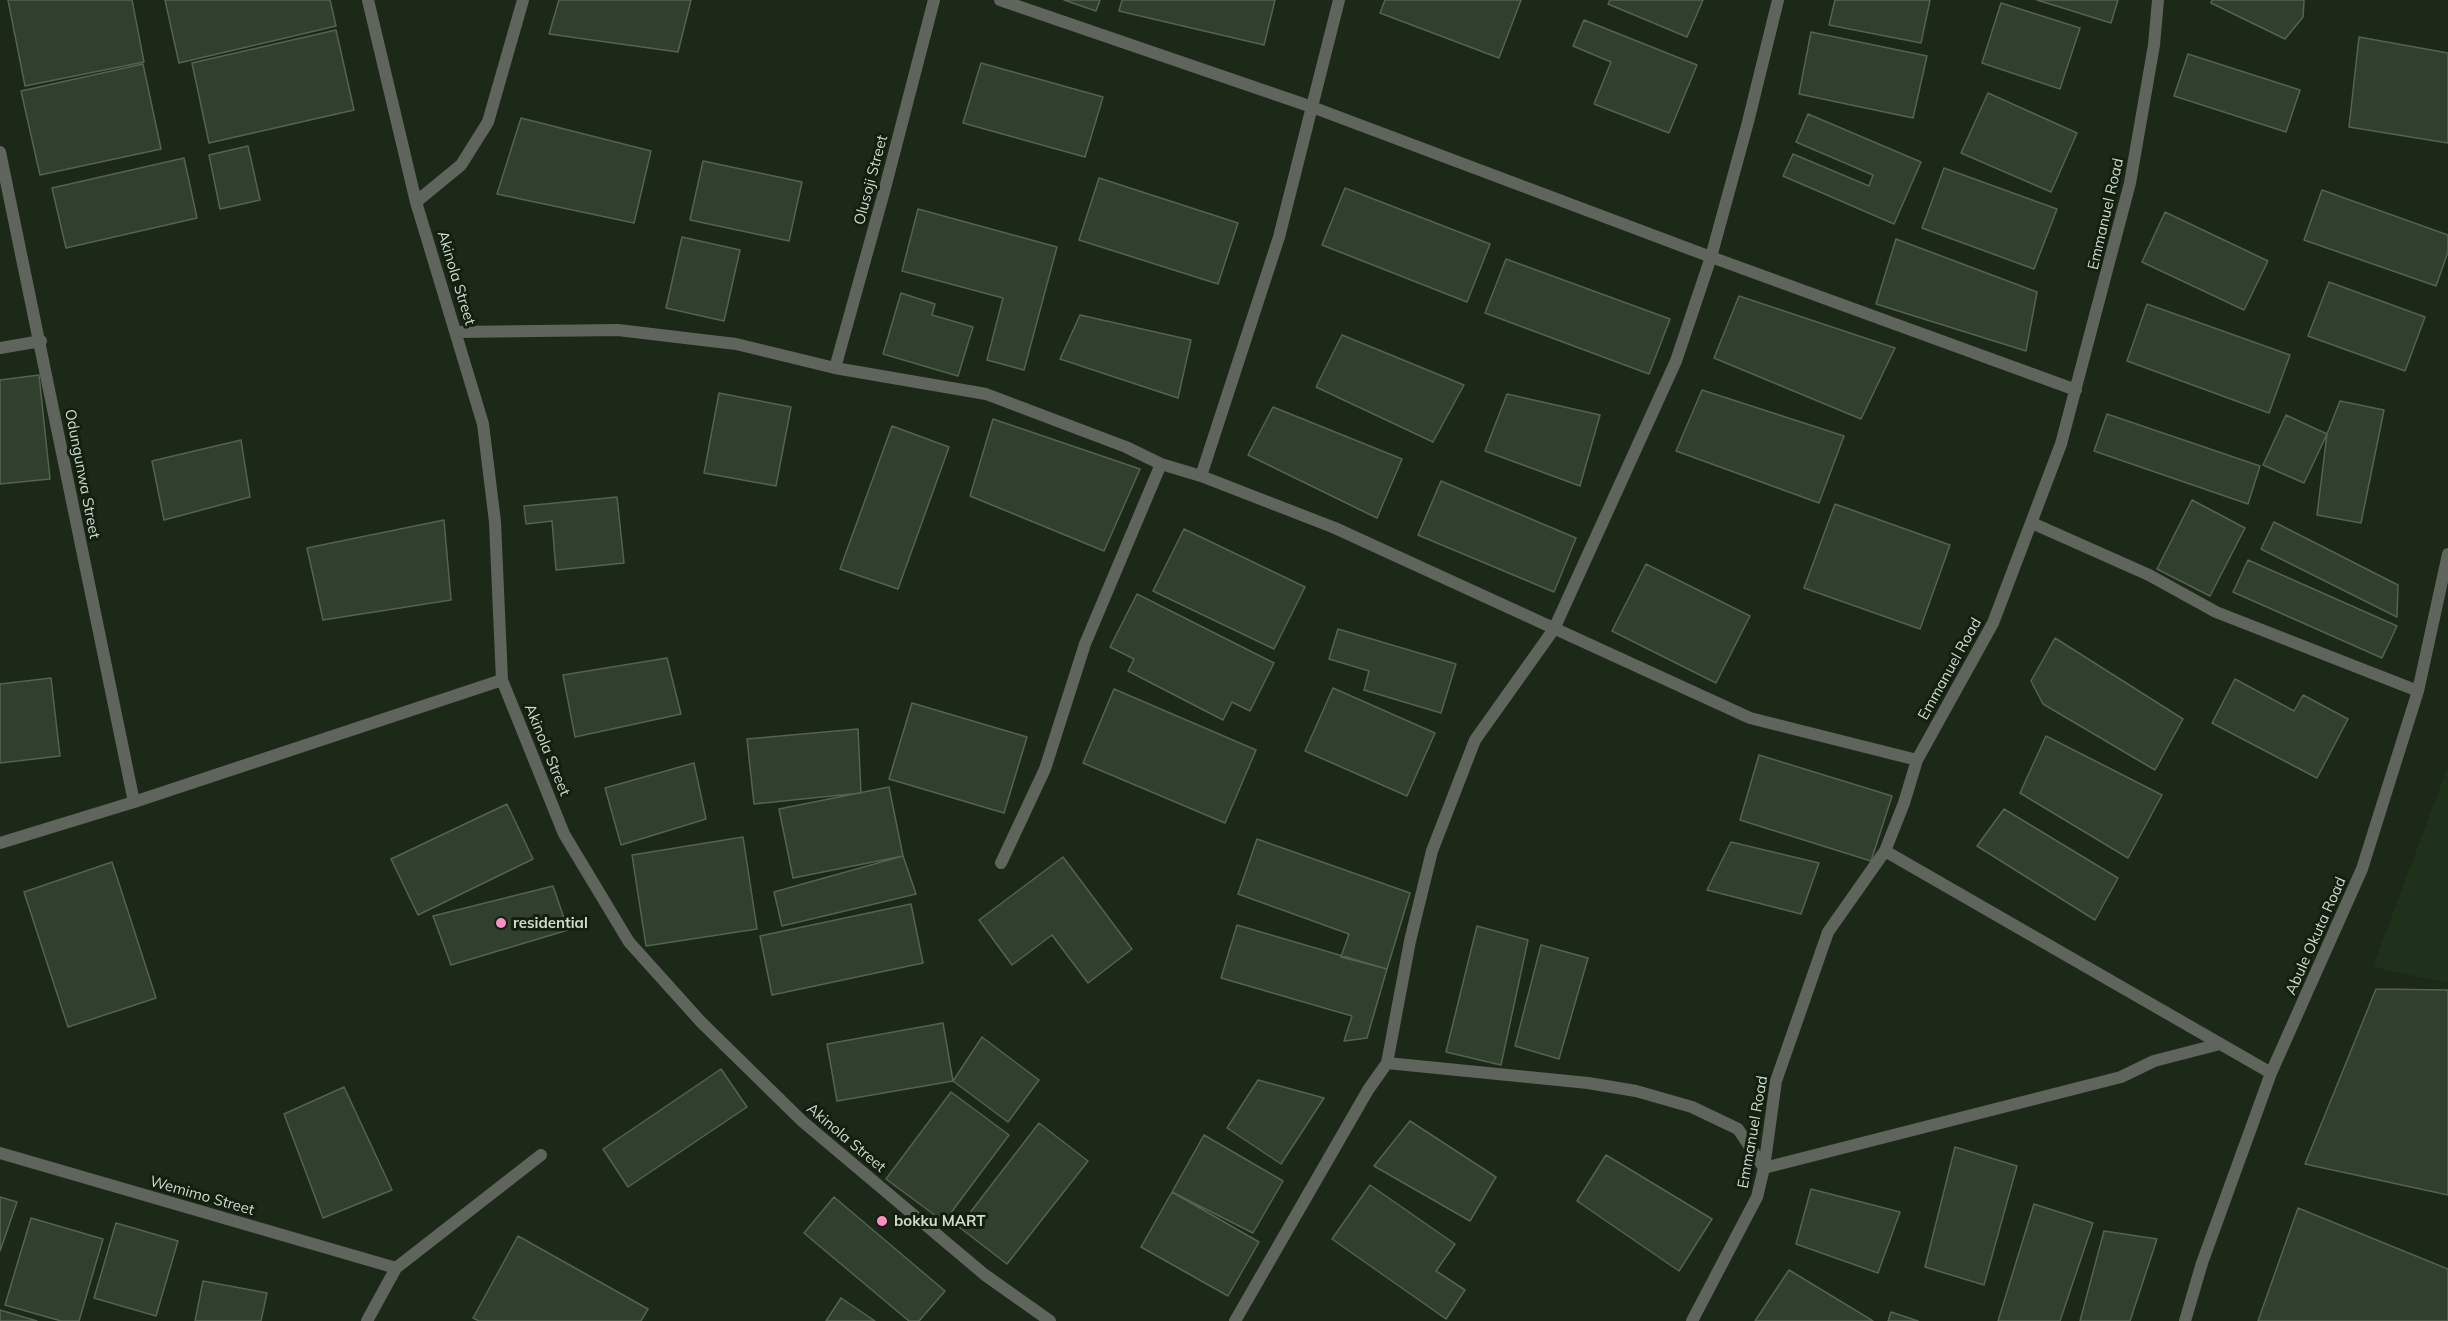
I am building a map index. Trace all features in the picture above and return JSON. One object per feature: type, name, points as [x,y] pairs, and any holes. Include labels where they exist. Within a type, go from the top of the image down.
[{"type":"street","name":"Akinola Street","points":[[368,0],[416,202],[483,424],[495,522],[502,680],[564,834],[629,942],[701,1022],[802,1121],[985,1275],[1050,1321]]},
{"type":"street","points":[[416,202],[461,165],[488,122],[523,0]]},
{"type":"street","name":"Olusoji Street","points":[[835,368],[934,0]]},
{"type":"street","points":[[999,0],[1312,106],[1711,257],[2076,390]]},
{"type":"street","points":[[1201,476],[1279,237],[1339,0]]},
{"type":"street","points":[[1235,1321],[1368,1090],[1387,1063],[1410,941],[1432,851],[1475,740],[1554,629],[1676,361],[1711,257],[1778,0]]},
{"type":"street","name":"Emmanuel Road","points":[[1692,1321],[1757,1197],[1764,1168],[1776,1081],[1828,932],[1885,852],[1904,803],[1917,760],[1993,623],[2061,444],[2130,183],[2154,45],[2158,0]]},
{"type":"street","name":"Odungunwa Street","points":[[0,152],[41,341],[134,802]]},
{"type":"street","points":[[456,332],[618,330],[736,344],[835,368],[986,394],[1126,447],[1161,464],[1201,476],[1335,528],[1750,718],[1917,760]]},
{"type":"street","points":[[0,348],[41,341]]},
{"type":"street","points":[[1001,862],[1045,769],[1085,645],[1161,464]]},
{"type":"street","points":[[2032,523],[2149,575],[2216,612],[2418,691]]},
{"type":"street","name":"Abule Okuta Road","points":[[2185,1321],[2202,1263],[2271,1073],[2362,869],[2418,691],[2448,554]]},
{"type":"street","points":[[0,843],[134,802],[502,680]]},
{"type":"street","points":[[1885,852],[2271,1073]]},
{"type":"street","points":[[1387,1063],[1587,1083],[1636,1091],[1692,1107],[1738,1129],[1764,1168],[2121,1077],[2154,1061],[2220,1044]]},
{"type":"street","name":"Wemimo Street","points":[[0,1153],[396,1268]]},
{"type":"street","points":[[367,1321],[396,1268],[542,1155]]},
{"type":"shaded area","points":[[2448,767],[2448,983],[2373,967]]},
{"type":"building","points":[[8,0],[132,0],[144,62],[25,86]]},
{"type":"building","points":[[165,0],[330,0],[336,26],[179,63]]},
{"type":"building","points":[[559,0],[691,0],[678,52],[549,34]]},
{"type":"building","points":[[1064,0],[1100,0],[1096,11]]},
{"type":"building","points":[[1122,0],[1275,0],[1264,45],[1119,11]]},
{"type":"building","points":[[1385,0],[1521,0],[1499,58],[1380,13]]},
{"type":"building","points":[[1610,0],[1703,0],[1687,37],[1608,4]]},
{"type":"building","points":[[1835,0],[1930,0],[1921,43],[1829,25]]},
{"type":"building","points":[[2037,0],[2118,0],[2111,23]]},
{"type":"building","points":[[2212,0],[2303,0],[2303,17],[2285,39],[2211,3]]},
{"type":"building","points":[[2001,3],[2080,28],[2060,89],[1982,63]]},
{"type":"building","points":[[1584,20],[1697,65],[1669,133],[1594,104],[1611,62],[1573,46]]},
{"type":"building","points":[[336,30],[354,110],[209,143],[192,63]]},
{"type":"building","points":[[1811,32],[1927,56],[1913,118],[1799,94]]},
{"type":"building","points":[[2359,37],[2448,53],[2448,143],[2349,127]]},
{"type":"building","points":[[2188,54],[2300,90],[2286,132],[2174,96]]},
{"type":"building","points":[[981,63],[1103,97],[1085,157],[963,123]]},
{"type":"building","points":[[143,64],[161,149],[40,175],[21,91]]},
{"type":"building","points":[[1988,93],[2077,133],[2051,192],[1961,153]]},
{"type":"building","points":[[1808,114],[1921,162],[1894,224],[1783,176],[1793,154],[1869,186],[1873,175],[1796,142]]},
{"type":"building","points":[[521,118],[651,151],[634,223],[497,194]]},
{"type":"building","points":[[248,146],[260,200],[220,209],[209,155]]},
{"type":"building","points":[[184,158],[197,218],[66,248],[52,188]]},
{"type":"building","points":[[703,161],[802,182],[789,241],[690,220]]},
{"type":"building","points":[[1944,168],[2057,209],[2034,269],[1922,228]]},
{"type":"building","points":[[1099,178],[1238,223],[1218,284],[1079,240]]},
{"type":"building","points":[[1345,188],[1490,244],[1467,302],[1322,245]]},
{"type":"building","points":[[2322,190],[2448,235],[2448,252],[2436,286],[2304,240]]},
{"type":"building","points":[[918,209],[1057,247],[1024,370],[987,360],[1003,298],[902,271]]},
{"type":"building","points":[[2165,212],[2268,261],[2244,310],[2142,262]]},
{"type":"building","points":[[682,237],[740,250],[724,321],[666,308]]},
{"type":"building","points":[[1896,239],[2037,292],[2026,351],[1876,304]]},
{"type":"building","points":[[1506,259],[1670,319],[1649,374],[1485,313]]},
{"type":"building","points":[[2329,282],[2425,317],[2405,371],[2308,336]]},
{"type":"building","points":[[901,293],[935,304],[932,315],[973,327],[958,376],[883,354]]},
{"type":"building","points":[[1739,296],[1895,348],[1861,419],[1714,358]]},
{"type":"building","points":[[2147,304],[2290,355],[2269,413],[2127,361]]},
{"type":"building","points":[[1080,315],[1191,340],[1178,398],[1060,359]]},
{"type":"building","points":[[1342,335],[1464,385],[1433,442],[1316,387]]},
{"type":"building","points":[[39,375],[50,479],[0,484],[0,380]]},
{"type":"building","points":[[1702,390],[1844,436],[1819,503],[1676,451]]},
{"type":"building","points":[[719,393],[791,407],[776,486],[704,473]]},
{"type":"building","points":[[1507,394],[1600,415],[1580,486],[1485,451]]},
{"type":"building","points":[[2340,401],[2384,410],[2361,523],[2317,515],[2327,434]]},
{"type":"building","points":[[1273,407],[1402,459],[1377,518],[1248,455]]},
{"type":"building","points":[[2107,414],[2260,466],[2248,504],[2094,451]]},
{"type":"building","points":[[2286,415],[2327,434],[2304,483],[2263,465]]},
{"type":"building","points":[[993,419],[1140,469],[1104,551],[970,496]]},
{"type":"building","points":[[892,426],[949,447],[898,589],[840,569]]},
{"type":"building","points":[[241,440],[250,497],[164,520],[152,461]]},
{"type":"building","points":[[1441,481],[1576,538],[1554,592],[1418,535]]},
{"type":"building","points":[[617,497],[624,563],[556,570],[552,521],[526,524],[524,506]]},
{"type":"building","points":[[2192,500],[2245,528],[2210,596],[2157,569]]},
{"type":"building","points":[[1835,504],[1950,545],[1920,629],[1804,588]]},
{"type":"building","points":[[444,520],[451,600],[323,620],[307,548]]},
{"type":"building","points":[[2274,522],[2398,585],[2397,617],[2261,549]]},
{"type":"building","points":[[1184,529],[1305,587],[1274,649],[1153,591]]},
{"type":"building","points":[[2248,560],[2397,626],[2382,658],[2233,592]]},
{"type":"building","points":[[1646,564],[1750,616],[1716,683],[1612,631]]},
{"type":"building","points":[[1137,594],[1274,663],[1250,711],[1232,702],[1223,720],[1128,671],[1134,659],[1110,647]]},
{"type":"building","points":[[1338,629],[1456,664],[1441,713],[1364,690],[1369,671],[1329,659]]},
{"type":"building","points":[[2055,638],[2183,719],[2155,770],[2043,704],[2031,681]]},
{"type":"building","points":[[667,658],[681,714],[575,737],[563,675]]},
{"type":"building","points":[[51,678],[60,756],[0,763],[0,684]]},
{"type":"building","points":[[2235,679],[2294,711],[2303,695],[2348,719],[2317,778],[2212,723]]},
{"type":"building","points":[[1333,688],[1435,733],[1407,796],[1305,751]]},
{"type":"building","points":[[1114,689],[1256,750],[1225,823],[1083,763]]},
{"type":"building","points":[[912,703],[1027,737],[1004,813],[889,779]]},
{"type":"building","points":[[858,729],[861,793],[754,804],[747,739]]},
{"type":"building","points":[[2046,736],[2162,795],[2128,858],[2020,793]]},
{"type":"building","points":[[1759,755],[1892,796],[1871,861],[1740,820]]},
{"type":"building","points":[[694,763],[706,819],[621,845],[605,788]]},
{"type":"building","points":[[889,787],[903,856],[793,878],[779,809]]},
{"type":"building","points":[[507,804],[533,859],[418,915],[391,859]]},
{"type":"building","points":[[2004,809],[2118,878],[2095,920],[1977,846]]},
{"type":"building","points":[[743,837],[757,929],[646,946],[632,855]]},
{"type":"building","points":[[1257,839],[1410,893],[1387,969],[1341,957],[1349,934],[1238,894]]},
{"type":"building","points":[[1731,842],[1819,863],[1801,914],[1707,890]]},
{"type":"building","points":[[903,856],[916,894],[782,926],[774,892]]},
{"type":"building","points":[[1063,857],[1132,949],[1088,983],[1052,935],[1012,965],[979,920]]},
{"type":"building","points":[[112,862],[156,998],[68,1027],[24,892]]},
{"type":"building","name":"residential","points":[[553,886],[568,930],[451,965],[433,916]]},
{"type":"building","points":[[911,904],[923,963],[772,995],[760,936]]},
{"type":"building","points":[[1237,925],[1387,969],[1367,1038],[1344,1041],[1352,1016],[1221,978]]},
{"type":"building","points":[[1477,926],[1528,940],[1501,1065],[1446,1052]]},
{"type":"building","points":[[1541,945],[1588,958],[1559,1059],[1515,1046]]},
{"type":"building","points":[[2376,989],[2448,990],[2448,1195],[2305,1164]]},
{"type":"building","points":[[943,1023],[953,1081],[837,1101],[827,1044]]},
{"type":"building","points":[[982,1037],[1039,1080],[1008,1122],[953,1081]]},
{"type":"building","points":[[721,1069],[747,1107],[628,1187],[603,1149]]},
{"type":"building","points":[[1258,1080],[1324,1098],[1281,1164],[1227,1128]]},
{"type":"building","points":[[344,1087],[392,1190],[323,1218],[284,1114]]},
{"type":"building","points":[[951,1092],[1009,1135],[944,1222],[886,1179]]},
{"type":"building","points":[[1410,1121],[1496,1177],[1470,1221],[1374,1166]]},
{"type":"building","points":[[1039,1123],[1088,1161],[1007,1264],[959,1227]]},
{"type":"building","points":[[1204,1135],[1283,1181],[1253,1233],[1172,1192]]},
{"type":"building","points":[[1955,1147],[2017,1166],[1984,1285],[1925,1267]]},
{"type":"building","points":[[1606,1155],[1712,1219],[1679,1271],[1577,1201]]},
{"type":"building","points":[[1370,1185],[1455,1244],[1436,1271],[1465,1290],[1446,1319],[1332,1239]]},
{"type":"building","points":[[1811,1189],[1900,1212],[1878,1273],[1796,1244]]},
{"type":"building","points":[[1172,1192],[1259,1242],[1228,1296],[1141,1247]]},
{"type":"building","points":[[0,1197],[17,1202],[0,1251]]},
{"type":"building","points":[[834,1197],[945,1291],[919,1321],[909,1321],[804,1233]]},
{"type":"building","points":[[2034,1204],[2093,1223],[2060,1321],[1998,1321]]},
{"type":"building","points":[[2298,1208],[2448,1269],[2448,1321],[2258,1321]]},
{"type":"building","points":[[31,1218],[103,1239],[79,1321],[61,1321],[5,1305]]},
{"type":"building","points":[[116,1223],[178,1241],[156,1316],[94,1298]]},
{"type":"building","points":[[2104,1231],[2157,1239],[2130,1321],[2080,1321]]},
{"type":"building","points":[[518,1236],[648,1309],[641,1321],[479,1321],[473,1318]]},
{"type":"building","points":[[1789,1270],[1873,1321],[1755,1321]]},
{"type":"building","points":[[203,1281],[267,1293],[261,1321],[195,1321]]},
{"type":"building","points":[[841,1298],[875,1321],[826,1321]]},
{"type":"building","points":[[0,1310],[37,1321],[0,1321]]},
{"type":"building","points":[[1891,1312],[1918,1321],[1888,1321]]},
{"type":"place","name":"residential","points":[[501,923]]},
{"type":"place","name":"bokku MART","points":[[882,1221]]}]
